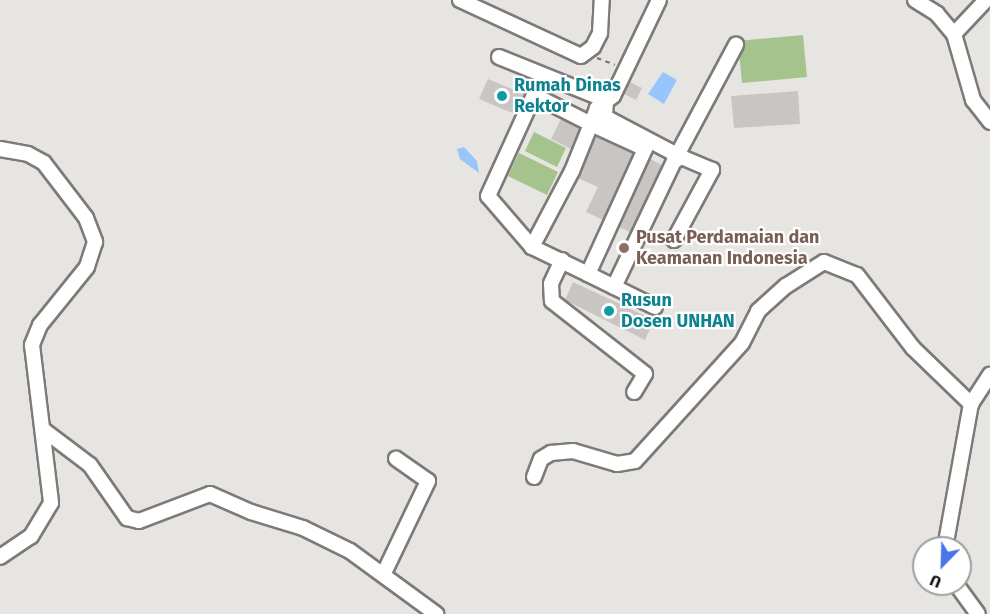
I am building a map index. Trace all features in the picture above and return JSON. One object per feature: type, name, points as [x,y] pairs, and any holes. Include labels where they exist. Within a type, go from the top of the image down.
[{"type":"street","points":[[460,0],[580,56],[586,53],[600,33],[602,0]]},
{"type":"street","points":[[650,0],[619,67],[605,104],[605,117],[676,158],[682,157],[712,170],[674,240]]},
{"type":"street","points":[[532,247],[572,171],[597,108],[613,96],[659,0]]},
{"type":"street","points":[[915,0],[937,14],[954,34],[973,100],[990,122]]},
{"type":"street","points":[[954,34],[986,0]]},
{"type":"street","points":[[614,287],[676,158],[736,45]]},
{"type":"street","points":[[499,57],[605,104]]},
{"type":"street","points":[[588,274],[645,149],[534,95],[488,196],[532,247],[655,307]]},
{"type":"street","points":[[0,149],[28,154],[44,163],[86,218],[95,242],[87,267],[40,325],[32,345],[45,431],[49,509],[31,536],[0,557]]},
{"type":"street","points":[[562,260],[551,284],[552,301],[645,374],[634,392]]},
{"type":"street","points":[[534,477],[541,459],[550,453],[573,451],[618,464],[635,461],[742,343],[758,310],[795,279],[824,262],[857,275],[913,348],[971,404]]},
{"type":"street","points":[[947,536],[971,404],[990,375]]},
{"type":"street","points":[[45,431],[90,465],[127,518],[139,521],[210,494],[251,512],[303,528],[350,550],[384,573],[436,614]]},
{"type":"street","points":[[384,573],[428,481],[396,459]]},
{"type":"street","points":[[965,596],[978,614]]},
{"type":"path","points":[[586,53],[619,67]]},
{"type":"green space","points":[[803,35],[807,77],[742,83],[738,41]]},
{"type":"green space","points":[[534,132],[566,148],[557,167],[525,151]]},
{"type":"green space","points":[[519,153],[558,172],[547,195],[508,176]]},
{"type":"water","points":[[663,72],[677,80],[664,104],[648,94]]},
{"type":"water","points":[[464,147],[477,161],[479,173],[460,159],[457,149]]},
{"type":"building","name":"Rumah Dinas Rektor","points":[[488,79],[524,94],[515,114],[479,99]]},
{"type":"building","points":[[630,82],[642,88],[636,100],[624,94]]},
{"type":"building","points":[[798,91],[800,124],[734,128],[731,96]]},
{"type":"building","points":[[561,119],[580,128],[571,149],[551,139]]},
{"type":"building","points":[[596,136],[633,153],[603,220],[586,212],[598,187],[578,178]]},
{"type":"building","points":[[650,159],[662,165],[630,232],[619,227]]},
{"type":"building","name":"Rusun Dosen UNHAN","points":[[573,282],[654,320],[645,340],[565,300]]},
{"type":"place","name":"Rumah Dinas Rektor","points":[[502,96]]},
{"type":"place","name":"Pusat Perdamaian dan Keamanan Indonesia","points":[[624,248]]},
{"type":"place","name":"Rusun Dosen UNHAN","points":[[609,311]]}]
